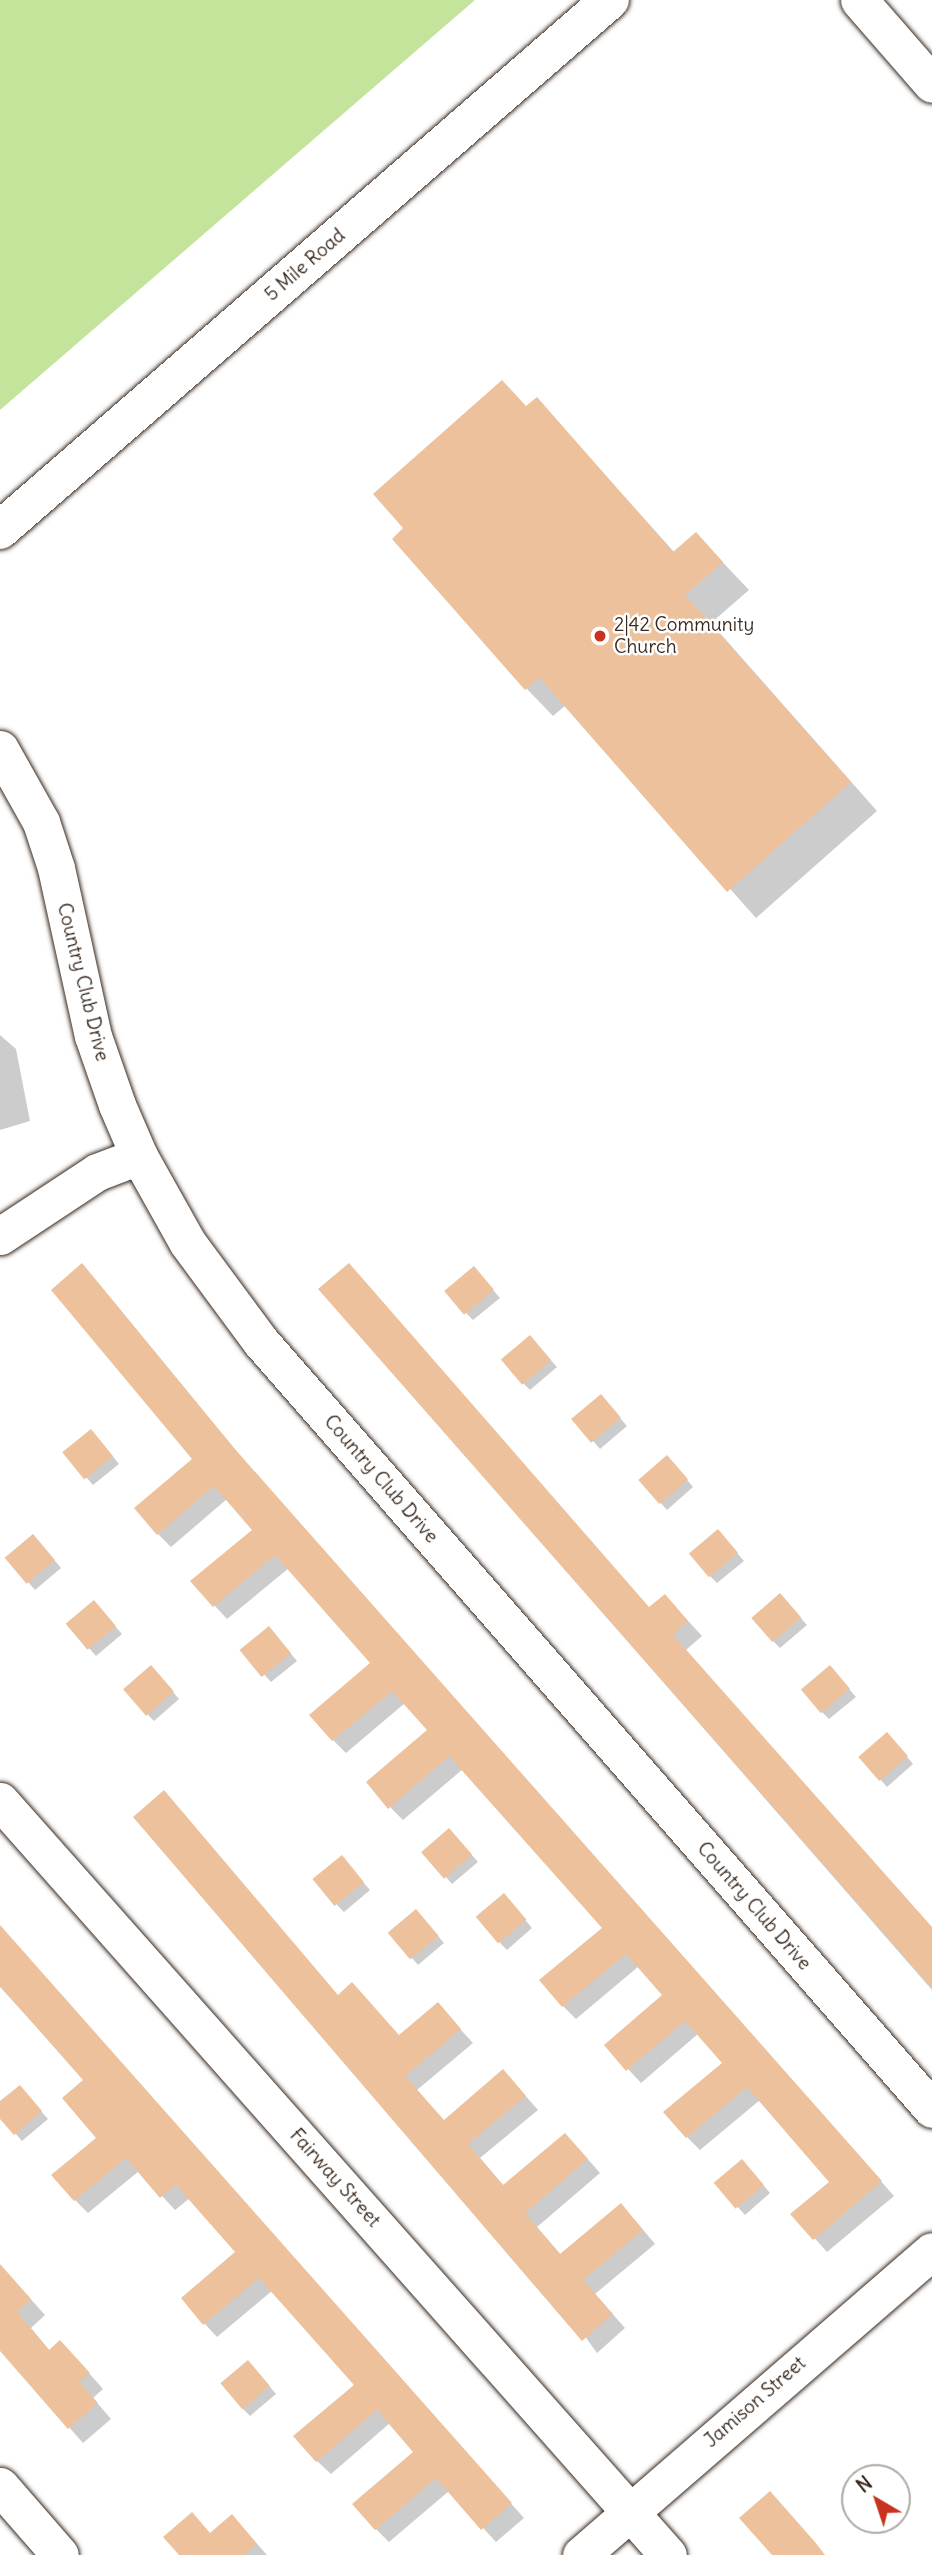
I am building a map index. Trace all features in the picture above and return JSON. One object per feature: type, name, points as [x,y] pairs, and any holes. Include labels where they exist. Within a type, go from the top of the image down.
[{"type":"main road","name":"5 Mile Road","points":[[0,530],[610,0]]},
{"type":"street","points":[[859,0],[932,84]]},
{"type":"street","name":"Country Club Drive","points":[[0,749],[41,822],[56,867],[93,1036],[139,1156],[187,1242],[261,1342],[932,2109]]},
{"type":"street","points":[[0,1236],[97,1172],[139,1156]]},
{"type":"street","name":"Fairway Street","points":[[0,1801],[668,2555]]},
{"type":"street","name":"Jamison Street","points":[[581,2555],[629,2510],[932,2251]]},
{"type":"street","points":[[0,2486],[60,2555]]},
{"type":"green space","points":[[0,0],[475,0],[0,410]]},
{"type":"building","name":"2|42 Community Church","points":[[502,380],[526,406],[537,397],[673,552],[696,532],[723,562],[685,595],[851,782],[727,892],[539,677],[525,690],[392,539],[403,528],[373,494]]},
{"type":"building","points":[[82,1263],[234,1448],[882,2181],[813,2240],[790,2214],[829,2182],[747,2087],[686,2138],[663,2112],[722,2063],[685,2021],[626,2071],[604,2045],[662,1995],[626,1954],[562,2007],[539,1980],[602,1928],[449,1756],[388,1809],[366,1782],[427,1730],[392,1691],[332,1741],[309,1715],[370,1663],[275,1555],[213,1607],[190,1581],[252,1530],[214,1486],[157,1535],[134,1508],[192,1459],[51,1290]]},
{"type":"building","points":[[349,1263],[649,1607],[665,1594],[688,1621],[673,1635],[932,1927],[932,1988],[318,1289]]},
{"type":"building","points":[[474,1266],[494,1290],[464,1315],[444,1291]]},
{"type":"building","points":[[530,1335],[551,1360],[522,1385],[501,1359]]},
{"type":"building","points":[[601,1394],[621,1418],[591,1443],[571,1419]]},
{"type":"building","points":[[91,1429],[113,1456],[84,1479],[62,1452]]},
{"type":"building","points":[[667,1455],[688,1479],[659,1504],[638,1480]]},
{"type":"building","points":[[718,1529],[738,1553],[709,1577],[689,1553]]},
{"type":"building","points":[[33,1534],[55,1560],[27,1584],[5,1558]]},
{"type":"building","points":[[780,1593],[801,1617],[772,1642],[751,1618]]},
{"type":"building","points":[[94,1600],[116,1626],[88,1650],[66,1624]]},
{"type":"building","points":[[269,1626],[291,1653],[261,1677],[239,1650]]},
{"type":"building","points":[[151,1665],[174,1691],[146,1716],[123,1689]]},
{"type":"building","points":[[830,1665],[850,1689],[821,1713],[801,1689]]},
{"type":"building","points":[[887,1732],[908,1756],[879,1781],[858,1757]]},
{"type":"building","points":[[164,1790],[338,1995],[352,1982],[399,2035],[438,2002],[461,2029],[405,2076],[444,2120],[503,2069],[526,2096],[468,2144],[503,2185],[565,2133],[588,2159],[525,2213],[560,2254],[621,2203],[643,2230],[583,2280],[613,2314],[582,2341],[133,1817]]},
{"type":"building","points":[[449,1828],[472,1854],[444,1879],[421,1852]]},
{"type":"building","points":[[342,1855],[364,1882],[334,1906],[312,1879]]},
{"type":"building","points":[[504,1893],[526,1920],[498,1944],[476,1917]]},
{"type":"building","points":[[416,1909],[438,1936],[410,1960],[388,1933]]},
{"type":"building","points":[[0,1925],[512,2503],[481,2530],[436,2478],[375,2530],[352,2504],[413,2452],[377,2410],[316,2462],[293,2436],[354,2385],[259,2278],[203,2325],[181,2298],[235,2252],[176,2185],[160,2198],[126,2158],[74,2201],[51,2175],[96,2138],[62,2098],[83,2080],[0,1986]]},
{"type":"building","points":[[20,2085],[42,2111],[14,2135],[0,2119],[0,2101]]},
{"type":"building","points":[[742,2159],[764,2185],[736,2209],[714,2183]]},
{"type":"building","points":[[0,2264],[31,2299],[17,2312],[49,2350],[60,2340],[90,2373],[79,2382],[98,2403],[68,2429],[0,2351]]},
{"type":"building","points":[[248,2360],[270,2386],[242,2409],[220,2383]]},
{"type":"building","points":[[770,2491],[825,2555],[772,2555],[739,2518]]},
{"type":"building","points":[[192,2512],[210,2533],[232,2514],[257,2544],[244,2555],[179,2555],[163,2537]]},
{"type":"place","name":"2|42 Community Church","points":[[600,636]]}]
